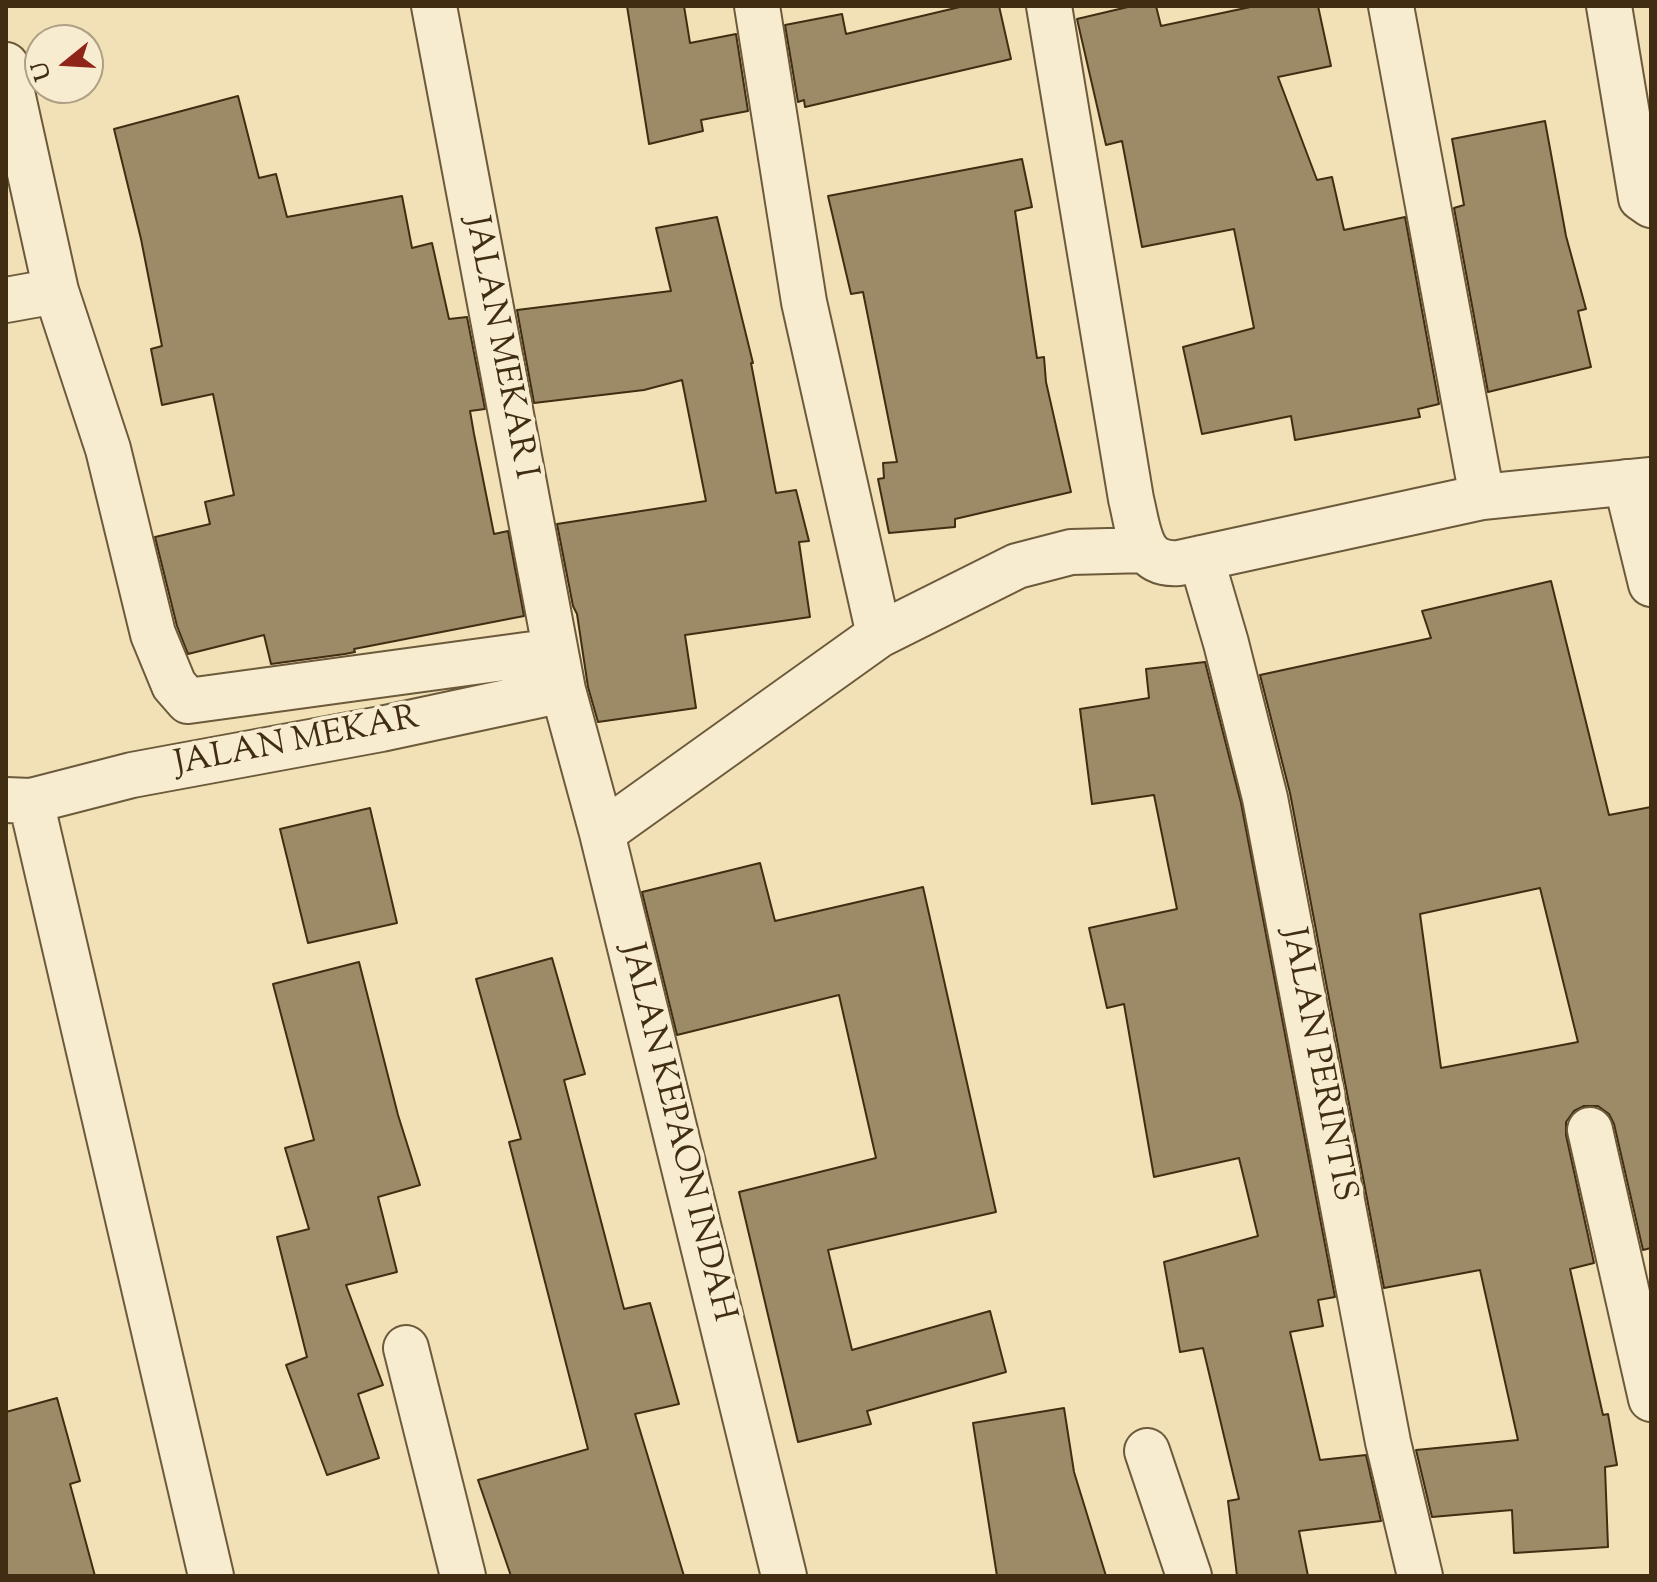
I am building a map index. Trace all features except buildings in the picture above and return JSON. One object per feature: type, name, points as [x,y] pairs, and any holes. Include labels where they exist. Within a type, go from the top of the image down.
[{"type":"street","name":"JALAN MEKAR I","points":[[434,6],[559,671]]},
{"type":"street","points":[[757,6],[804,302],[879,635]]},
{"type":"street","points":[[1049,6],[1131,499],[1151,558],[1163,564],[1179,563],[1482,497],[1638,481],[1651,584]]},
{"type":"street","points":[[1391,6],[1482,497]]},
{"type":"street","points":[[1609,6],[1648,201]]},
{"type":"street","points":[[6,65],[56,291],[108,449],[153,634],[174,685],[188,701],[559,671]]},
{"type":"street","points":[[6,300],[56,291]]},
{"type":"street","points":[[602,833],[879,635],[1017,566],[1071,552],[1146,550]]},
{"type":"street","name":"JALAN PERINTIS","points":[[1201,558],[1265,798],[1388,1442],[1420,1576]]},
{"type":"street","name":"JALAN MEKAR","points":[[19,800],[132,775],[381,729],[559,671]]},
{"type":"street","name":"JALAN KEPAON INDAH","points":[[559,671],[602,833],[784,1576]]},
{"type":"street","points":[[19,800],[211,1576]]},
{"type":"street","points":[[1590,1130],[1651,1399]]},
{"type":"street","points":[[406,1348],[463,1576]]},
{"type":"street","points":[[1147,1451],[1189,1576]]}]
